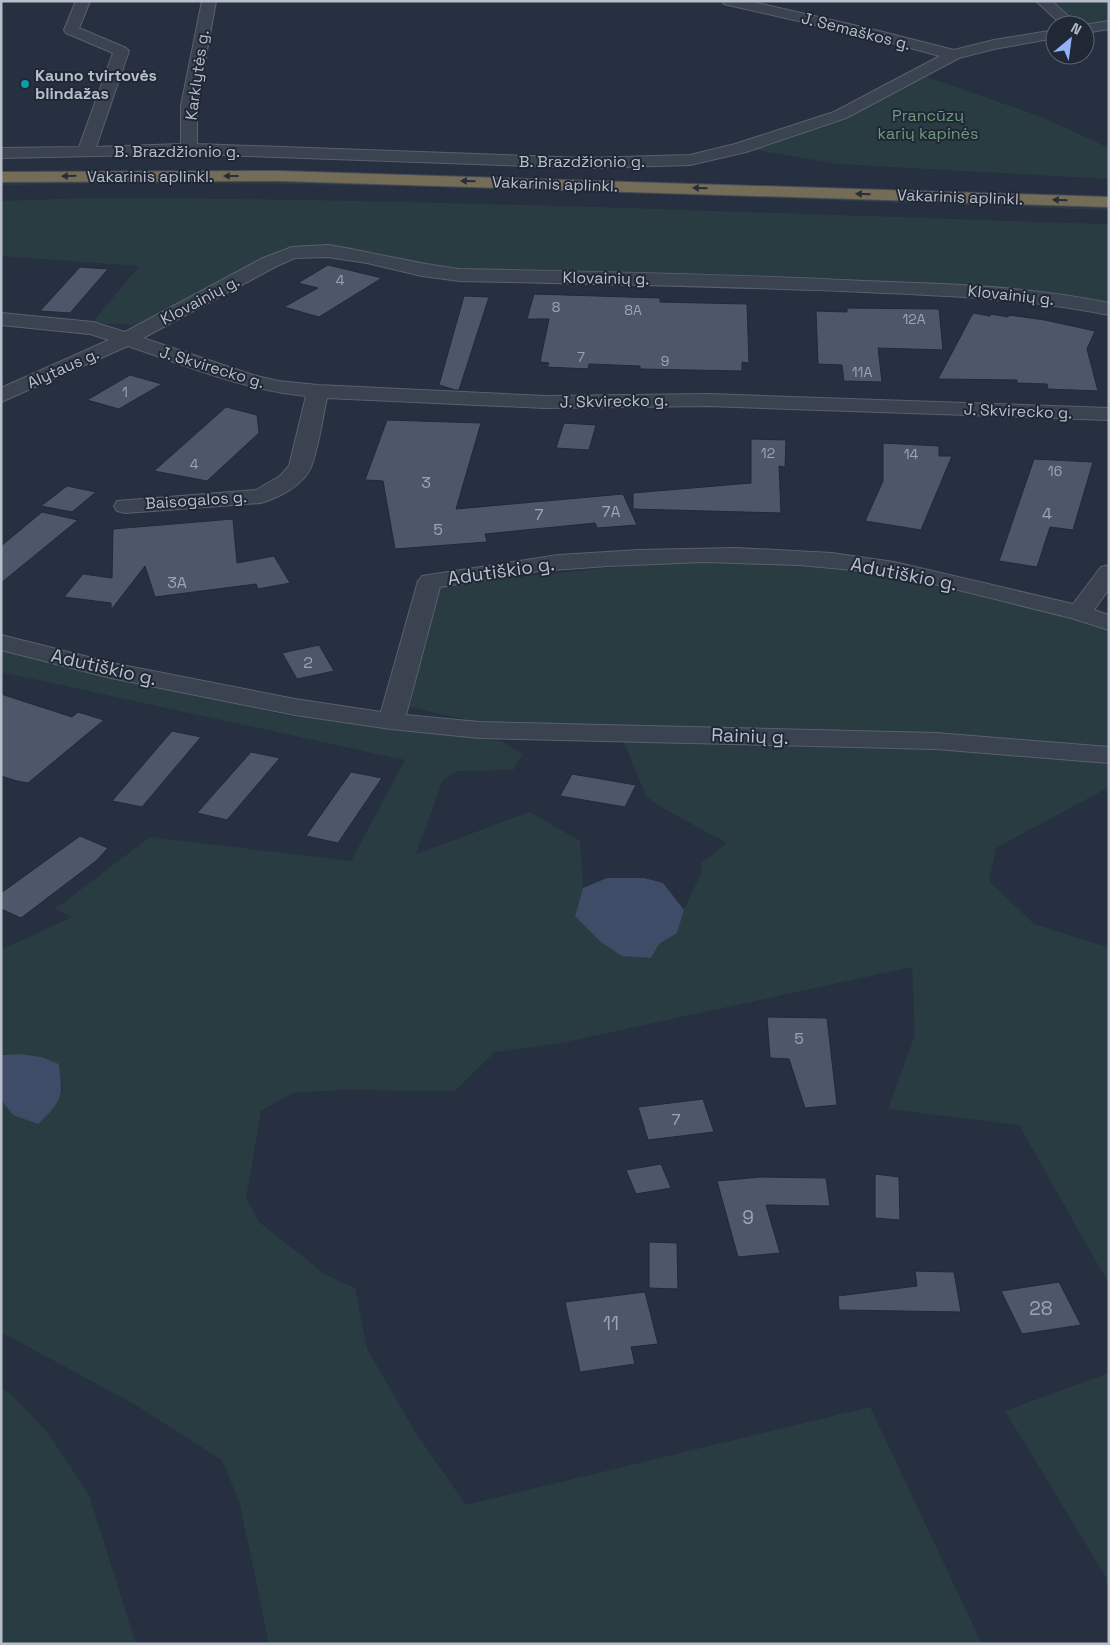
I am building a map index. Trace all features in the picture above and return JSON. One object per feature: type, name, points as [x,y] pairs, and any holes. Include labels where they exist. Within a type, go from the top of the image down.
[{"type":"highway","name":"Vakarinis aplinkl.","points":[[1,178],[299,177],[1109,202]]},
{"type":"highway","name":"Vakarinis aplinkl.","points":[[1,192],[26,190],[400,192],[1109,215]]},
{"type":"street","points":[[84,1],[71,30],[120,51],[86,152]]},
{"type":"street","name":"Karklytės g.","points":[[189,149],[189,106],[209,1]]},
{"type":"street","points":[[1043,1],[1059,15]]},
{"type":"street","name":"J. Semaškos g.","points":[[736,2],[875,34],[954,55]]},
{"type":"street","points":[[1095,27],[1109,25]]},
{"type":"street","name":"B. Brazdžionio g.","points":[[1,154],[189,149],[585,163],[690,160],[740,148],[840,115],[954,55],[1002,43],[1045,36]]},
{"type":"street","name":"Klovainių g.","points":[[126,340],[270,262],[292,253],[328,251],[367,257],[422,270],[460,275],[773,282],[1008,292],[1109,309]]},
{"type":"street","name":"J. Skvirecko g.","points":[[1,319],[93,328],[247,380],[278,387],[318,391],[545,402],[708,400],[1109,414]]},
{"type":"street","name":"Alytaus g.","points":[[1,396],[126,340]]},
{"type":"street","name":"Baisogalos g.","points":[[125,506],[261,496],[288,481],[300,468],[318,391]]},
{"type":"street","name":"Adutiškio g.","points":[[1,642],[111,670],[188,686],[295,707],[391,721],[430,581],[574,561],[672,556],[766,556],[833,560],[896,569],[1079,613],[1109,623]]},
{"type":"street","points":[[1079,613],[1109,572]]},
{"type":"street","name":"Rainių g.","points":[[391,721],[479,730],[936,741],[1109,755]]},
{"type":"green space","points":[[1055,1],[1109,1],[1109,20],[1095,22],[1095,15],[1068,14]]},
{"type":"green space","name":"Prancūzų karių kapinės","points":[[924,76],[1042,117],[1109,148],[1109,179],[838,164],[750,149],[808,132],[853,114]]},
{"type":"green space","points":[[282,180],[1109,206],[1109,210],[416,186],[139,183],[1,185],[1,182]]},
{"type":"green space","points":[[89,198],[599,207],[1109,224],[1109,307],[1079,300],[464,271],[418,265],[347,248],[305,246],[276,253],[135,325],[92,323],[139,266],[1,256],[1,201]]},
{"type":"green space","points":[[658,563],[799,565],[887,574],[1070,618],[1109,631],[1109,787],[996,848],[989,881],[1034,924],[1109,948],[1109,1284],[1019,1125],[888,1109],[915,1035],[912,967],[561,1043],[495,1052],[455,1091],[343,1090],[292,1093],[261,1111],[246,1198],[259,1222],[326,1275],[355,1288],[367,1349],[417,1435],[466,1505],[870,1407],[982,1644],[269,1644],[240,1504],[222,1460],[132,1403],[1,1332],[1,1100],[14,1115],[63,1090],[59,1064],[30,1056],[1,1055],[1,950],[72,917],[55,909],[150,837],[351,861],[405,760],[1,672],[1,650],[290,716],[501,741],[523,754],[513,770],[457,771],[443,780],[416,854],[530,812],[580,841],[583,888],[575,916],[659,944],[677,933],[684,910],[701,873],[701,863],[727,843],[659,806],[646,796],[620,732],[511,730],[410,707],[436,591],[446,584]]},
{"type":"green space","points":[[1109,1373],[1109,1582],[1005,1411]]},
{"type":"green space","points":[[1,1388],[10,1393],[48,1433],[89,1495],[136,1644],[1,1644]]},
{"type":"water","points":[[607,878],[644,878],[663,883],[684,910],[677,933],[659,944],[651,958],[622,956],[602,943],[575,916],[583,888]]},
{"type":"water","points":[[20,1054],[41,1057],[59,1064],[61,1091],[57,1103],[38,1124],[13,1115],[1,1100],[1,1055]]},
{"type":"building","points":[[328,265],[382,278],[319,317],[284,307],[318,288],[298,283]]},
{"type":"building","points":[[80,267],[108,269],[70,313],[40,311]]},
{"type":"building","points":[[534,294],[660,298],[660,302],[747,304],[749,363],[742,362],[742,371],[640,369],[640,366],[589,364],[588,369],[547,367],[549,363],[540,362],[549,319],[527,319]]},
{"type":"building","points":[[464,296],[489,297],[459,390],[455,390],[439,385]]},
{"type":"building","points":[[847,308],[939,309],[943,350],[878,348],[882,382],[844,381],[842,365],[818,364],[816,311],[847,312]]},
{"type":"building","points":[[973,313],[1045,320],[1095,331],[1087,349],[1098,391],[1048,389],[1047,384],[1017,383],[1017,380],[938,379]]},
{"type":"building","points":[[130,375],[162,384],[119,409],[87,400]]},
{"type":"building","points":[[226,407],[257,415],[259,433],[207,481],[154,471]]},
{"type":"building","points":[[387,420],[481,423],[456,509],[623,494],[637,525],[597,528],[595,523],[485,534],[487,542],[395,549],[383,481],[365,480]]},
{"type":"building","points":[[564,423],[596,425],[589,450],[556,448]]},
{"type":"building","points":[[751,439],[786,440],[785,467],[779,466],[781,513],[633,509],[633,493],[751,483]]},
{"type":"building","points":[[883,443],[939,446],[939,456],[952,456],[921,530],[865,521],[883,481]]},
{"type":"building","points":[[1034,459],[1093,462],[1073,530],[1050,527],[1037,567],[999,561]]},
{"type":"building","points":[[67,486],[96,492],[72,512],[41,506]]},
{"type":"building","points":[[42,512],[78,520],[1,583],[1,546]]},
{"type":"building","points":[[233,519],[237,563],[274,556],[290,583],[258,589],[256,584],[155,597],[145,566],[111,610],[111,603],[64,597],[83,574],[112,578],[113,529]]},
{"type":"building","points":[[319,645],[334,671],[297,679],[282,653]]},
{"type":"building","points":[[1,694],[72,717],[78,712],[104,720],[28,783],[17,781],[1,776]]},
{"type":"building","points":[[172,731],[201,737],[142,807],[112,801]]},
{"type":"building","points":[[251,752],[280,758],[227,820],[197,813]]},
{"type":"building","points":[[351,772],[382,778],[338,843],[306,836]]},
{"type":"building","points":[[572,774],[636,785],[625,807],[560,796]]},
{"type":"building","points":[[80,836],[108,848],[96,861],[21,918],[1,909],[1,893]]},
{"type":"building","points":[[767,1017],[827,1018],[837,1105],[805,1108],[789,1059],[770,1058]]},
{"type":"building","points":[[703,1099],[714,1132],[648,1140],[638,1107]]},
{"type":"building","points":[[661,1164],[671,1188],[636,1194],[626,1170]]},
{"type":"building","points":[[875,1174],[899,1177],[900,1220],[875,1218]]},
{"type":"building","points":[[761,1177],[826,1178],[830,1206],[766,1205],[780,1253],[738,1257],[717,1181]]},
{"type":"building","points":[[649,1242],[677,1243],[678,1289],[649,1288]]},
{"type":"building","points":[[915,1271],[954,1272],[961,1312],[839,1310],[838,1296],[917,1286]]},
{"type":"building","points":[[1059,1282],[1081,1325],[1022,1334],[1001,1291]]},
{"type":"building","points":[[645,1292],[658,1344],[631,1347],[635,1364],[580,1372],[565,1302]]},
{"type":"place","name":"Kauno tvirtovės blindažas","points":[[25,84]]}]
